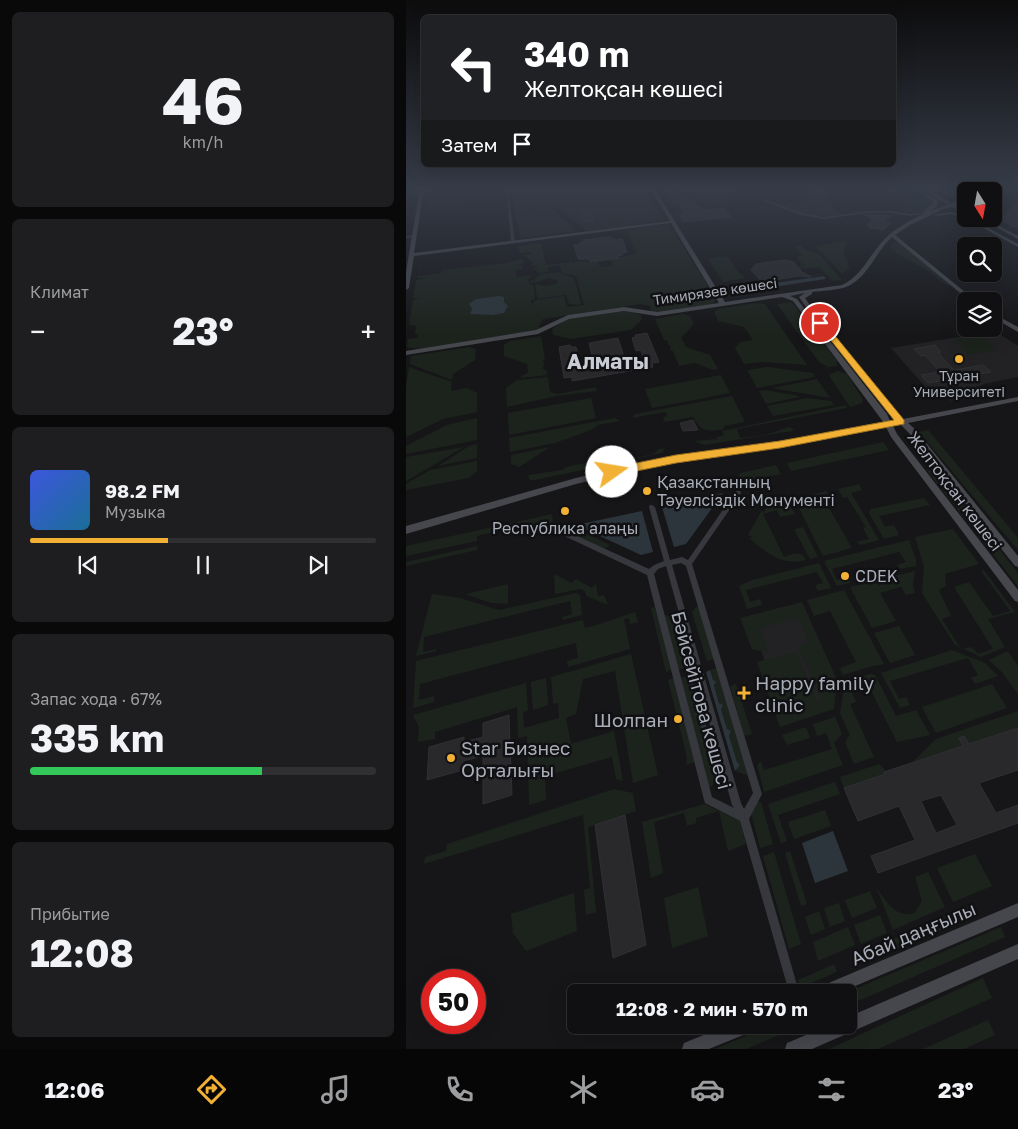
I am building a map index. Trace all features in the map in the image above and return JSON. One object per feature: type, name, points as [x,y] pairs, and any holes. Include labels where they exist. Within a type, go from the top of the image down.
[{"type":"street","points":[[406,288],[408,264],[412,255],[414,237]]},
{"type":"street","points":[[512,237],[513,242]]},
{"type":"street","points":[[412,255],[558,237]]},
{"type":"street","points":[[682,237],[723,304]]},
{"type":"street","name":"Тимирязев көшесі","points":[[406,353],[538,332],[566,318],[586,314],[624,309],[657,314],[843,286],[853,281],[890,237]]},
{"type":"street","points":[[896,237],[962,292]]},
{"type":"street","points":[[1002,237],[1018,246]]},
{"type":"street","points":[[795,300],[795,295],[805,292]]},
{"type":"street","name":"Желтоқсан көшесі","points":[[805,292],[803,299],[854,365],[901,422],[912,431],[1018,563]]},
{"type":"street","points":[[773,296],[785,296],[795,300],[884,416],[888,425]]},
{"type":"street","points":[[1002,321],[1018,330]]},
{"type":"street","points":[[846,367],[854,365]]},
{"type":"street","points":[[853,376],[876,416],[874,422],[854,431]]},
{"type":"street","points":[[406,530],[576,481],[630,468],[888,425],[1018,398]]},
{"type":"street","name":"Желтоқсан көшесі","points":[[888,425],[1018,598]]},
{"type":"street","points":[[560,531],[650,573],[656,566],[668,563],[682,560],[689,564],[738,493]]},
{"type":"street","name":"Бәйсейітова көшесі","points":[[652,507],[737,806],[744,818],[792,984]]},
{"type":"street","name":"Бәйсейітова көшесі","points":[[689,564],[758,794],[744,818]]},
{"type":"street","name":"Бәйсейітова көшесі","points":[[650,573],[708,800],[744,818]]},
{"type":"street","name":"Абай даңғылы","points":[[843,984],[1018,910]]},
{"type":"street","points":[[857,1021],[1018,950]]},
{"type":"street","points":[[690,1049],[726,1034]]},
{"type":"street","points":[[793,1049],[827,1034]]},
{"type":"shaded area","points":[[629,237],[677,237],[716,299],[712,305],[661,313],[652,312],[650,306],[640,304],[543,319],[538,330],[421,349],[407,347],[408,339],[417,338],[418,334],[415,334],[416,326],[409,325],[413,300],[424,298],[413,299],[416,280],[427,278],[418,278],[421,254],[419,276],[441,273],[442,270],[506,263],[521,259],[526,263],[516,265],[522,265],[522,269],[516,270],[517,277],[534,275],[528,279],[529,282],[534,279],[534,283],[529,284],[533,285],[535,299],[531,300],[531,305],[536,300],[564,296],[567,307],[584,305],[576,276],[562,273],[559,265],[548,267],[548,272],[539,273],[533,268],[540,265],[530,266],[534,263],[523,255],[531,254],[531,252],[520,253],[518,246],[541,243],[546,265],[572,262],[573,265],[574,262],[581,261],[598,262],[600,267],[613,266],[610,259],[637,254],[631,241],[635,240]]},
{"type":"shaded area","points":[[846,241],[844,255],[850,268],[842,274],[815,246]]},
{"type":"shaded area","points":[[894,242],[898,242],[952,286],[945,284],[931,273],[894,251],[890,247]]},
{"type":"shaded area","points":[[801,245],[806,250],[819,254],[842,280],[832,281],[826,274],[787,280],[825,273],[819,267],[802,269],[806,263],[800,269],[805,274],[803,274],[798,268],[802,264],[796,257],[802,255],[795,247]]},
{"type":"shaded area","points":[[720,256],[728,257],[738,272],[746,278],[723,282],[708,259]]},
{"type":"shaded area","points":[[558,272],[574,278],[581,303],[579,305],[569,304],[566,295],[537,299],[535,284],[546,286],[556,284],[558,281],[549,278],[535,283],[535,278],[540,274]]},
{"type":"shaded area","points":[[824,276],[826,279],[747,291],[745,287]]},
{"type":"shaded area","points":[[504,297],[504,302],[508,306],[504,313],[493,315],[470,314],[472,309],[469,304],[476,299]]},
{"type":"shaded area","points":[[792,302],[837,361],[837,366],[828,367],[819,362],[777,304]]},
{"type":"shaded area","points":[[756,303],[765,304],[807,365],[763,362],[744,364],[735,348],[740,342],[753,340],[744,327],[718,321],[714,312],[718,309]]},
{"type":"shaded area","points":[[625,311],[641,315],[642,319],[631,330],[571,339],[553,335],[552,329],[568,319]]},
{"type":"shaded area","points":[[683,314],[690,316],[694,324],[681,338],[686,347],[710,355],[718,369],[713,370],[695,363],[679,366],[673,351],[669,350],[671,348],[668,341],[664,340],[655,319]]},
{"type":"shaded area","points":[[541,336],[545,359],[542,361],[544,362],[543,369],[547,371],[547,375],[520,378],[528,373],[527,364],[504,356],[504,345],[510,341]]},
{"type":"shaded area","name":"Тұран Университеті","points":[[1002,336],[1018,346],[1018,377],[984,384],[976,388],[983,394],[951,401],[939,389],[929,391],[891,348],[958,337]]},
{"type":"shaded area","points":[[983,337],[997,350],[968,355],[953,340]]},
{"type":"shaded area","points":[[469,347],[476,349],[475,360],[453,374],[452,380],[410,364],[411,356]]},
{"type":"shaded area","points":[[409,367],[452,382],[451,391],[467,388],[477,393],[477,412],[443,419],[406,437],[406,387]]},
{"type":"shaded area","points":[[768,367],[813,373],[815,377],[757,388],[747,370]]},
{"type":"shaded area","points":[[838,371],[847,374],[863,400],[862,403],[850,407],[830,377],[830,374]]},
{"type":"shaded area","points":[[721,375],[730,393],[652,408],[645,389]]},
{"type":"shaded area","points":[[548,377],[550,392],[557,394],[596,387],[597,391],[556,396],[507,407],[506,388],[517,380]]},
{"type":"shaded area","points":[[817,379],[830,398],[772,388]]},
{"type":"shaded area","points":[[765,390],[799,397],[766,404],[759,391]]},
{"type":"shaded area","points":[[732,396],[745,422],[724,426],[724,429],[705,430],[699,426],[693,417],[665,422],[663,417],[667,416],[666,412],[632,418],[635,414]]},
{"type":"shaded area","points":[[591,398],[596,418],[509,435],[508,413]]},
{"type":"shaded area","points":[[807,398],[831,401],[834,405],[773,416],[767,406]]},
{"type":"shaded area","points":[[846,405],[847,408],[737,429],[740,438],[765,435],[789,427],[794,429],[792,431],[704,445],[694,441],[717,439],[717,437],[724,435],[722,431]]},
{"type":"shaded area","points":[[477,418],[477,440],[406,454],[406,446],[447,425]]},
{"type":"shaded area","points":[[615,418],[620,421],[598,425],[591,430],[555,443],[510,452],[509,438]]},
{"type":"shaded area","points":[[928,430],[1018,538],[1018,550],[919,432]]},
{"type":"shaded area","points":[[883,442],[889,450],[791,471],[787,463]]},
{"type":"shaded area","points":[[477,444],[477,458],[438,466],[469,446]]},
{"type":"shaded area","points":[[464,447],[406,481],[406,457]]},
{"type":"shaded area","points":[[550,447],[519,467],[511,464],[511,455]]},
{"type":"shaded area","points":[[665,448],[662,453],[535,480],[530,480],[528,475],[562,470],[566,467],[610,458],[621,461],[653,454],[659,449]]},
{"type":"shaded area","points":[[477,461],[477,471],[469,478],[406,490],[406,484],[430,470]]},
{"type":"shaded area","points":[[776,465],[781,474],[735,483],[740,473]]},
{"type":"shaded area","points":[[934,467],[1018,573],[1018,586],[926,469],[933,472]]},
{"type":"shaded area","points":[[859,484],[862,490],[851,493],[879,540],[861,545],[856,542],[869,539],[863,528],[866,527],[847,497],[843,498],[838,489]]},
{"type":"shaded area","points":[[826,491],[828,493],[822,496],[852,548],[823,556],[798,506],[815,502],[811,495]]},
{"type":"shaded area","points":[[723,493],[686,544],[674,547],[662,507]]},
{"type":"shaded area","points":[[924,498],[930,505],[879,516],[885,527],[894,525],[899,535],[884,539],[869,513],[871,509]]},
{"type":"shaded area","points":[[787,500],[795,514],[780,517],[777,510],[763,514],[784,557],[799,554],[806,560],[782,560],[763,549],[750,539],[752,536],[748,535],[762,510],[763,513],[769,504]]},
{"type":"shaded area","points":[[642,511],[653,552],[641,555],[576,525]]},
{"type":"shaded area","points":[[552,514],[553,525],[512,534],[511,528],[477,536],[477,541],[406,556],[406,546]]},
{"type":"shaded area","points":[[572,527],[610,545],[605,549],[561,529]]},
{"type":"shaded area","points":[[803,527],[818,557],[810,559],[794,529]]},
{"type":"shaded area","points":[[953,529],[979,564],[945,574],[946,586],[939,590],[951,616],[942,619],[960,647],[955,645],[922,593],[924,567],[915,537]]},
{"type":"shaded area","points":[[909,540],[916,560],[916,566],[900,569],[897,565],[906,562],[899,552],[832,569],[837,580],[847,577],[850,583],[837,586],[824,561]]},
{"type":"shaded area","points":[[477,546],[477,550],[406,566],[406,562]]},
{"type":"shaded area","points":[[819,563],[831,588],[818,591],[815,585],[823,583],[817,572],[746,590],[750,602],[760,599],[762,605],[747,609],[739,586],[752,580]]},
{"type":"shaded area","points":[[983,569],[1015,612],[988,619],[1005,647],[981,657],[963,649],[972,647],[978,654],[993,649],[954,587],[969,582],[993,616],[1010,611],[982,572]]},
{"type":"shaded area","points":[[915,571],[913,585],[915,593],[906,595],[901,587],[880,593],[896,621],[872,628],[850,587]]},
{"type":"shaded area","points":[[554,574],[572,583],[576,579],[592,588],[596,584],[598,596],[604,595],[608,605],[586,596],[585,591],[580,589],[555,594]]},
{"type":"shaded area","points":[[508,584],[508,604],[491,603],[465,594]]},
{"type":"shaded area","points":[[844,590],[884,664],[843,675],[840,668],[856,662],[830,611],[814,616],[807,600]]},
{"type":"shaded area","points":[[576,593],[580,595],[582,615],[563,620],[562,617],[572,614],[570,601],[424,637],[423,652],[436,649],[436,651],[416,656],[432,594],[460,598],[499,610]]},
{"type":"shaded area","points":[[802,602],[837,680],[834,709],[780,727],[757,662],[796,652],[817,701],[821,699],[798,646],[808,642],[798,618],[760,628],[769,653],[752,649],[740,618]]},
{"type":"shaded area","points":[[698,605],[714,659],[707,661],[692,612]]},
{"type":"shaded area","points":[[655,607],[671,670],[666,672],[651,608]]},
{"type":"shaded area","points":[[800,609],[829,703],[786,716],[750,622]]},
{"type":"shaded area","points":[[635,612],[638,622],[630,624],[629,618],[624,619],[630,649],[568,667],[567,661],[578,658],[576,643],[420,684],[419,700],[434,696],[434,702],[413,708],[416,661],[583,620],[585,628]]},
{"type":"shaded area","points":[[663,614],[671,617],[685,668],[677,670]]},
{"type":"shaded area","points":[[899,626],[915,655],[890,663],[874,633]]},
{"type":"shaded area","points":[[952,650],[985,663],[998,676],[975,684],[971,678],[978,675],[968,658],[890,681],[899,699],[906,697],[910,705],[900,708],[881,673]]},
{"type":"shaded area","points":[[1008,651],[1018,666],[1018,694],[1002,672],[989,660]]},
{"type":"shaded area","points":[[631,654],[658,775],[633,783],[615,671],[583,679],[576,714],[566,718],[571,744],[614,731],[623,781],[616,779],[612,757],[545,776],[546,800],[529,805],[527,736],[518,738],[517,707],[435,732],[435,739],[418,742],[419,727],[413,715],[526,683],[528,711],[523,712],[524,728],[559,718],[558,703],[553,704],[551,677]]},
{"type":"shaded area","points":[[717,668],[749,776],[735,771],[740,765],[737,762],[729,736],[731,731],[727,729],[710,670]]},
{"type":"shaded area","points":[[710,670],[713,680],[716,682],[714,685],[719,703],[723,705],[721,709],[727,729],[731,731],[729,736],[737,762],[740,765],[735,771],[706,672]]},
{"type":"shaded area","points":[[870,674],[875,675],[896,716],[916,710],[930,735],[897,742],[868,685],[851,690],[856,702],[850,704],[874,757],[854,764],[845,742],[850,735],[840,713],[845,682]]},
{"type":"shaded area","points":[[692,675],[720,776],[712,773],[713,770],[706,743],[701,740],[704,736],[698,716],[695,714],[697,709],[692,692],[689,689],[687,676]]},
{"type":"shaded area","points":[[687,676],[704,736],[702,740],[706,743],[713,770],[712,773],[720,776],[709,789],[680,679]]},
{"type":"shaded area","points":[[546,678],[548,705],[533,710],[531,682]]},
{"type":"shaded area","points":[[673,678],[695,762],[686,765],[687,758],[668,680]]},
{"type":"shaded area","points":[[736,684],[752,734],[744,736],[730,686]]},
{"type":"shaded area","points":[[992,684],[1007,708],[936,733],[922,707]]},
{"type":"shaded area","points":[[1018,711],[1018,728],[969,744],[964,737],[963,746],[913,762],[936,739]]},
{"type":"shaded area","points":[[835,717],[842,734],[834,743],[843,765],[764,792],[757,765],[761,761],[764,770],[832,749],[826,733],[817,736],[813,724]]},
{"type":"shaded area","points":[[806,727],[810,738],[787,745],[782,735]]},
{"type":"shaded area","points":[[879,764],[886,771],[884,772],[885,774],[844,788],[840,777]]},
{"type":"shaded area","points":[[835,782],[840,794],[778,815],[787,841],[781,843],[768,804]]},
{"type":"shaded area","points":[[614,789],[633,793],[636,811],[588,827],[596,912],[586,915],[584,890],[590,888],[583,815],[424,864],[425,857],[446,851],[447,844]]},
{"type":"shaded area","points":[[756,801],[761,802],[773,844],[760,848],[751,813]]},
{"type":"shaded area","points":[[704,804],[719,811],[696,818],[696,823],[687,826],[684,813],[654,822],[663,873],[651,878],[642,822]]},
{"type":"shaded area","points":[[825,810],[831,826],[794,839],[788,822]]},
{"type":"shaded area","points":[[719,811],[740,821],[746,844],[728,851]]},
{"type":"shaded area","points":[[833,831],[848,871],[815,883],[802,843]]},
{"type":"shaded area","points":[[790,851],[807,904],[801,906],[785,853]]},
{"type":"shaded area","points":[[774,852],[801,944],[789,949],[763,856]]},
{"type":"shaded area","points":[[975,854],[992,886],[953,902],[937,868]]},
{"type":"shaded area","points":[[928,872],[945,907],[893,930],[877,889],[888,904],[897,911],[902,914],[915,913],[922,901],[915,877]]},
{"type":"shaded area","points":[[698,887],[708,936],[672,948],[664,898]]},
{"type":"shaded area","points":[[870,891],[877,908],[852,918],[845,900]]},
{"type":"shaded area","points":[[574,893],[577,931],[526,951],[513,933],[511,914]]},
{"type":"shaded area","points":[[839,903],[845,921],[830,927],[824,908]]},
{"type":"shaded area","points":[[972,906],[977,915],[867,961],[864,951]]},
{"type":"shaded area","points":[[819,911],[825,929],[811,935],[805,917]]},
{"type":"shaded area","points":[[880,915],[887,933],[861,944],[854,925]]},
{"type":"shaded area","points":[[848,927],[855,945],[818,961],[813,942]]},
{"type":"shaded area","points":[[1001,927],[1005,937],[857,1002],[857,988]]},
{"type":"shaded area","points":[[834,964],[837,972],[809,984],[799,984],[798,980]]},
{"type":"shaded area","points":[[983,978],[992,998],[878,1049],[829,1049]]},
{"type":"shaded area","points":[[988,1020],[995,1035],[964,1049],[923,1049]]},
{"type":"shaded area","points":[[750,1034],[781,1034],[746,1049],[715,1049]]},
{"type":"building","points":[[610,237],[616,240],[622,239],[627,252],[618,256],[619,258],[590,262],[589,259],[578,259],[574,245],[579,245],[579,243],[584,242],[583,240]]},
{"type":"building","points":[[783,260],[794,262],[802,272],[812,277],[799,276],[762,282],[751,270],[756,264]]},
{"type":"building","points":[[647,333],[659,362],[652,363],[653,367],[572,381],[572,377],[564,378],[559,347],[570,345],[571,347],[576,347],[579,360],[574,361],[576,371],[595,368],[589,343],[618,338],[626,363],[644,360],[641,350],[636,351],[632,338],[636,337],[635,335]]},
{"type":"building","name":"Тұран Университеті","points":[[935,345],[941,352],[938,353],[954,370],[983,365],[991,372],[928,383],[921,375],[940,372],[925,355],[921,356],[914,349]]},
{"type":"building","points":[[693,420],[698,430],[683,431],[680,423]]},
{"type":"building","name":"Star Бизнес Орталығы","points":[[509,715],[512,795],[483,804],[483,756],[463,761],[463,770],[427,780],[429,747],[464,737],[464,742],[483,737],[483,723]]},
{"type":"building","points":[[1018,728],[1018,770],[979,783],[996,813],[1018,805],[1018,823],[878,873],[871,856],[915,840],[899,806],[858,821],[844,788],[885,774],[884,772],[963,746],[959,738],[964,736],[969,744]],"holes":[[[941,795],[957,825],[936,833],[921,801]]]},
{"type":"building","points":[[625,815],[646,945],[613,958],[595,825]]},
{"type":"place","name":"Тұран Университеті","points":[[959,359]]},
{"type":"place","name":"Қазақстанның Тәуелсіздік Монументі","points":[[647,491]]},
{"type":"place","name":"Республика алаңы","points":[[565,511]]},
{"type":"place","name":"CDEK","points":[[845,576]]},
{"type":"place","name":"Happy family clinic","points":[[744,693]]},
{"type":"place","name":"Шолпан","points":[[678,719]]},
{"type":"place","name":"Star Бизнес Орталығы","points":[[451,758]]},
{"type":"district","name":"Алматы","points":[[608,361]]},
{"type":"route","points":[[612,472],[676,459],[780,445],[901,422],[820,323]]}]
